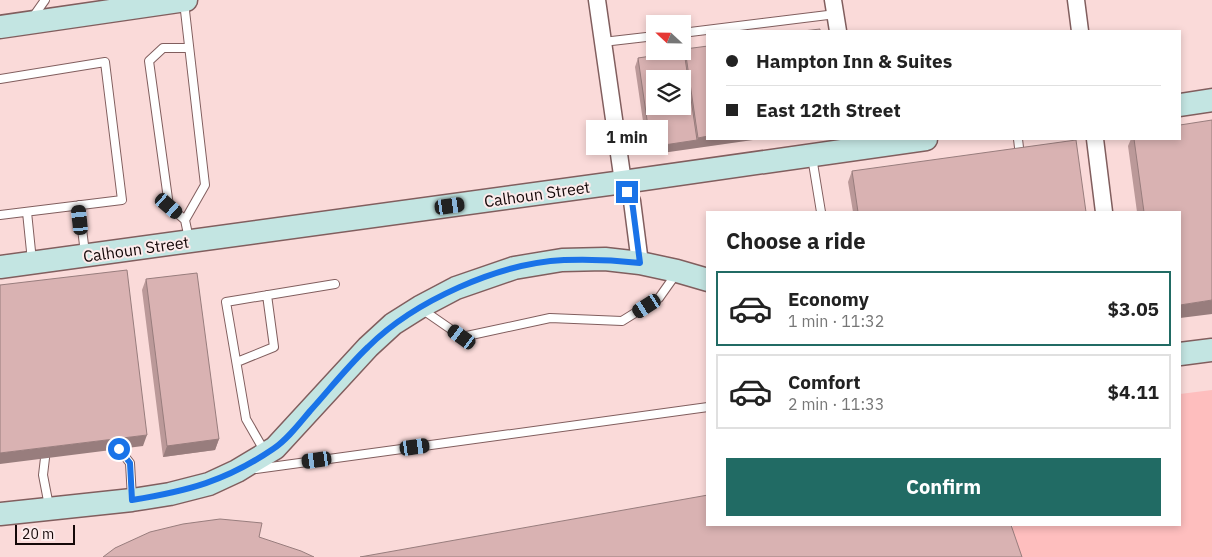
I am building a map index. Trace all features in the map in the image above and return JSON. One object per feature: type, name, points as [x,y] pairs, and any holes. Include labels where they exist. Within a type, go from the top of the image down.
[{"type":"street","points":[[0,27],[185,0]]},
{"type":"street","points":[[597,0],[623,182],[632,201],[640,263]]},
{"type":"street","points":[[1076,0],[1080,30]]},
{"type":"street","points":[[834,7],[838,30]]},
{"type":"street","points":[[1181,105],[1212,100]]},
{"type":"street","name":"Calhoun Street","points":[[0,267],[811,155],[854,143],[908,140]]},
{"type":"street","points":[[1095,140],[1104,211]]},
{"type":"street","points":[[0,514],[132,500],[170,494],[201,486],[236,471],[275,448],[368,347],[394,324],[420,307],[456,288],[514,268],[562,260],[605,259],[640,263],[706,279]]},
{"type":"street","points":[[1181,354],[1212,350]]},
{"type":"lane","points":[[28,23],[46,0]]},
{"type":"lane","points":[[185,0],[205,184],[185,220]]},
{"type":"lane","points":[[691,31],[834,7]]},
{"type":"lane","points":[[603,42],[646,37]]},
{"type":"lane","points":[[189,48],[163,48],[149,61],[169,206],[185,220],[189,242]]},
{"type":"lane","points":[[0,79],[104,62],[122,200],[0,215]]},
{"type":"lane","points":[[1018,140],[1021,158]]},
{"type":"lane","points":[[811,155],[822,211]]},
{"type":"lane","points":[[79,205],[85,256]]},
{"type":"lane","points":[[26,212],[32,263]]},
{"type":"lane","points":[[420,307],[462,337],[550,318],[622,321],[659,298],[678,271]]},
{"type":"lane","points":[[266,453],[246,419],[226,302],[334,284]]},
{"type":"lane","points":[[237,362],[274,347],[267,295]]},
{"type":"lane","points":[[236,471],[706,407]]},
{"type":"lane","points":[[119,449],[130,463],[132,500]]},
{"type":"lane","points":[[45,458],[43,476],[50,509]]},
{"type":"shaded area","points":[[1212,390],[1212,557],[1014,557],[1006,528],[1013,526],[1181,526],[1181,394]]},
{"type":"building","points":[[706,46],[706,136],[698,138],[691,90],[691,70],[688,70],[687,60],[691,60],[691,48]]},
{"type":"building","points":[[646,57],[646,60],[685,60],[687,70],[646,70],[646,113],[638,58]]},
{"type":"building","points":[[691,99],[697,140],[651,147],[646,115],[691,115]]},
{"type":"building","points":[[1212,120],[1212,300],[1181,305],[1181,211],[1144,211],[1134,140],[1181,140],[1181,125]]},
{"type":"building","points":[[1076,140],[1086,211],[858,211],[852,171]]},
{"type":"building","points":[[127,270],[147,435],[0,453],[0,285]]},
{"type":"building","points":[[197,273],[219,439],[167,446],[146,279]]},
{"type":"building","points":[[706,495],[706,526],[1011,526],[1022,557],[360,557]]},
{"type":"building","points":[[220,519],[262,523],[259,537],[314,557],[103,557],[115,548],[150,532],[183,524]]},
{"type":"route","points":[[119,449],[130,463],[132,500],[170,494],[209,484],[236,471],[275,448],[368,347],[394,324],[420,307],[456,288],[514,268],[562,260],[605,259],[640,263],[632,201],[627,192]]}]
